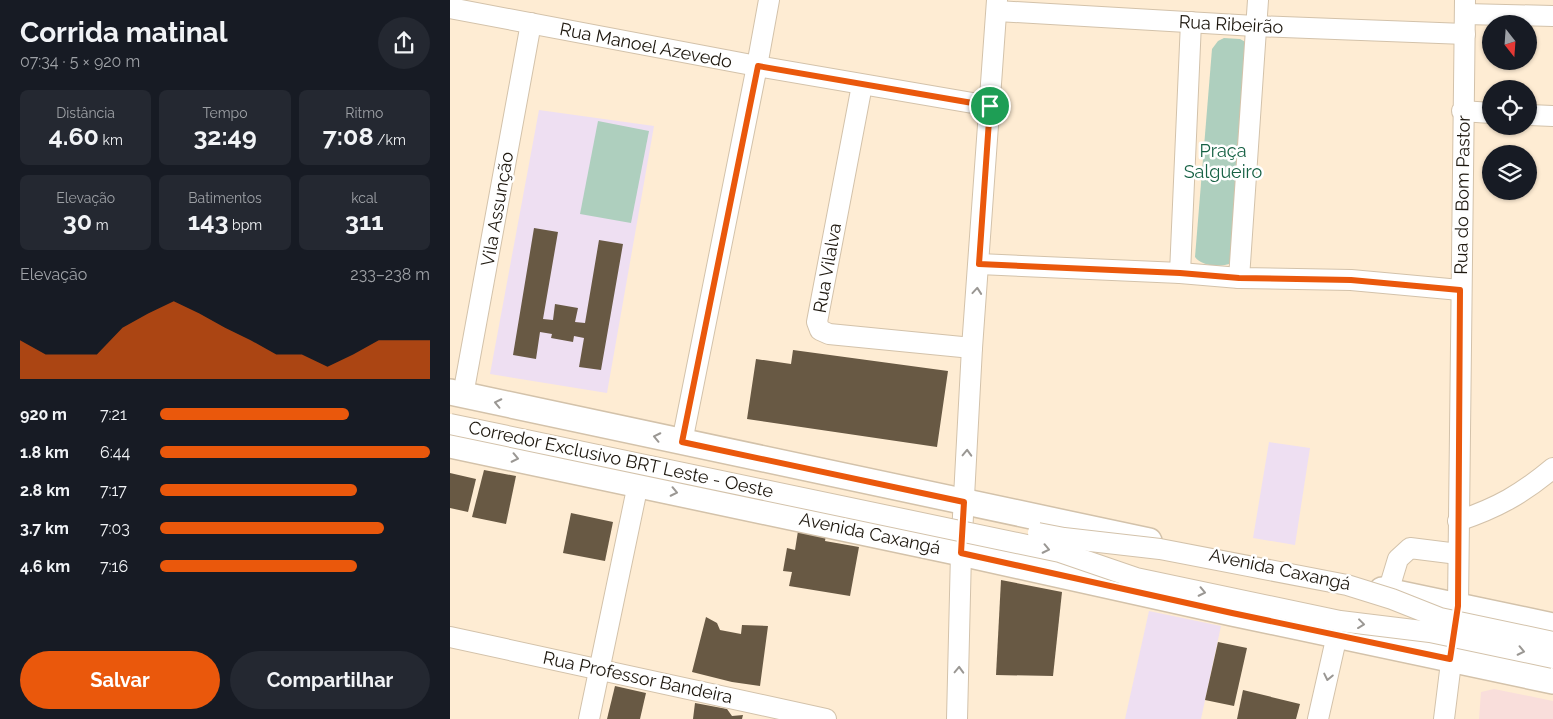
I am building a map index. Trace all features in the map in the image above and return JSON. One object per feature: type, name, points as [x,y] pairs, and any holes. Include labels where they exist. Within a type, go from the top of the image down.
[{"type":"main road","name":"Avenida Caxangá","points":[[454,400],[682,442],[1553,626]]},
{"type":"main road","name":"Avenida Caxangá","points":[[450,445],[1553,681]]},
{"type":"street","points":[[682,442],[758,66],[769,0]]},
{"type":"street","points":[[1239,278],[1258,0]]},
{"type":"street","points":[[958,719],[961,553],[972,348],[997,5]]},
{"type":"street","name":"Rua Ribeirão","points":[[997,5],[1255,26],[1465,34]]},
{"type":"street","points":[[1465,7],[1553,16]]},
{"type":"street","name":"Rua do Bom Pastor","points":[[1444,719],[1458,606],[1462,111],[1465,7]]},
{"type":"street","name":"Rua Manoel Azevedo","points":[[450,8],[862,85],[990,106]]},
{"type":"street","points":[[1180,273],[1191,22]]},
{"type":"street","name":"Vila Assunção","points":[[454,400],[531,23]]},
{"type":"street","name":"Rua Vilalva","points":[[862,85],[820,304],[818,322],[820,330],[829,334],[972,348]]},
{"type":"street","points":[[1462,111],[1482,112]]},
{"type":"street","points":[[1537,115],[1553,116]]},
{"type":"street","points":[[979,264],[1180,273],[1239,278],[1351,280],[1460,290]]},
{"type":"street","name":"Corredor Exclusivo BRT Leste - Oeste","points":[[454,400],[1064,538],[1160,549],[1347,585],[1392,599],[1440,618],[1553,642]]},
{"type":"street","name":"Corredor Exclusivo BRT Leste - Oeste","points":[[450,424],[1060,552],[1136,578],[1340,621],[1430,632],[1553,658]]},
{"type":"street","points":[[1458,521],[1487,512],[1513,498],[1553,468]]},
{"type":"street","points":[[589,719],[638,484]]},
{"type":"street","points":[[1388,592],[1398,559],[1410,548],[1458,554]]},
{"type":"street","points":[[1318,719],[1337,634]]},
{"type":"street","name":"Rua Professor Bandeira","points":[[450,638],[600,669],[767,712],[826,719]]},
{"type":"shaded area","points":[[539,110],[654,126],[607,393],[490,374]]},
{"type":"shaded area","points":[[1269,442],[1310,448],[1295,545],[1253,538]]},
{"type":"shaded area","points":[[1149,611],[1221,626],[1201,719],[1125,719]]},
{"type":"shaded area","points":[[1494,689],[1553,701],[1553,719],[1479,719],[1481,692]]},
{"type":"green space","name":"Praça Salgueiro","points":[[1224,38],[1240,39],[1249,44],[1231,263],[1217,266],[1206,264],[1195,257],[1212,49],[1218,41]]},
{"type":"green space","points":[[598,121],[649,131],[631,223],[580,214]]},
{"type":"building","points":[[534,228],[558,232],[543,319],[553,320],[555,304],[578,308],[575,322],[585,323],[599,240],[623,244],[601,370],[579,367],[584,338],[574,336],[573,342],[551,338],[552,334],[540,332],[536,359],[513,355]]},
{"type":"building","points":[[793,350],[948,371],[937,447],[747,419],[756,359],[791,364]]},
{"type":"building","points":[[484,470],[516,476],[506,524],[472,517]]},
{"type":"building","points":[[450,473],[476,479],[468,512],[450,508]]},
{"type":"building","points":[[571,513],[613,522],[605,561],[563,553]]},
{"type":"building","points":[[798,531],[826,535],[825,541],[859,547],[850,596],[789,586],[792,572],[783,571],[787,548],[795,550]]},
{"type":"building","points":[[1001,580],[1062,592],[1053,676],[996,675]]},
{"type":"building","points":[[706,617],[717,623],[720,630],[741,634],[742,625],[768,626],[760,686],[732,682],[692,672]]},
{"type":"building","points":[[1218,642],[1247,648],[1234,706],[1205,700]]},
{"type":"building","points":[[615,686],[646,693],[640,719],[607,719]]},
{"type":"building","points":[[1243,690],[1300,704],[1296,719],[1237,719]]},
{"type":"building","points":[[695,703],[727,709],[732,716],[743,715],[742,719],[693,719]]},
{"type":"route","points":[[758,66],[990,106],[979,264],[1180,273],[1239,278],[1351,280],[1460,290],[1458,606],[1450,659],[961,553],[964,502],[682,442],[758,66]]}]
